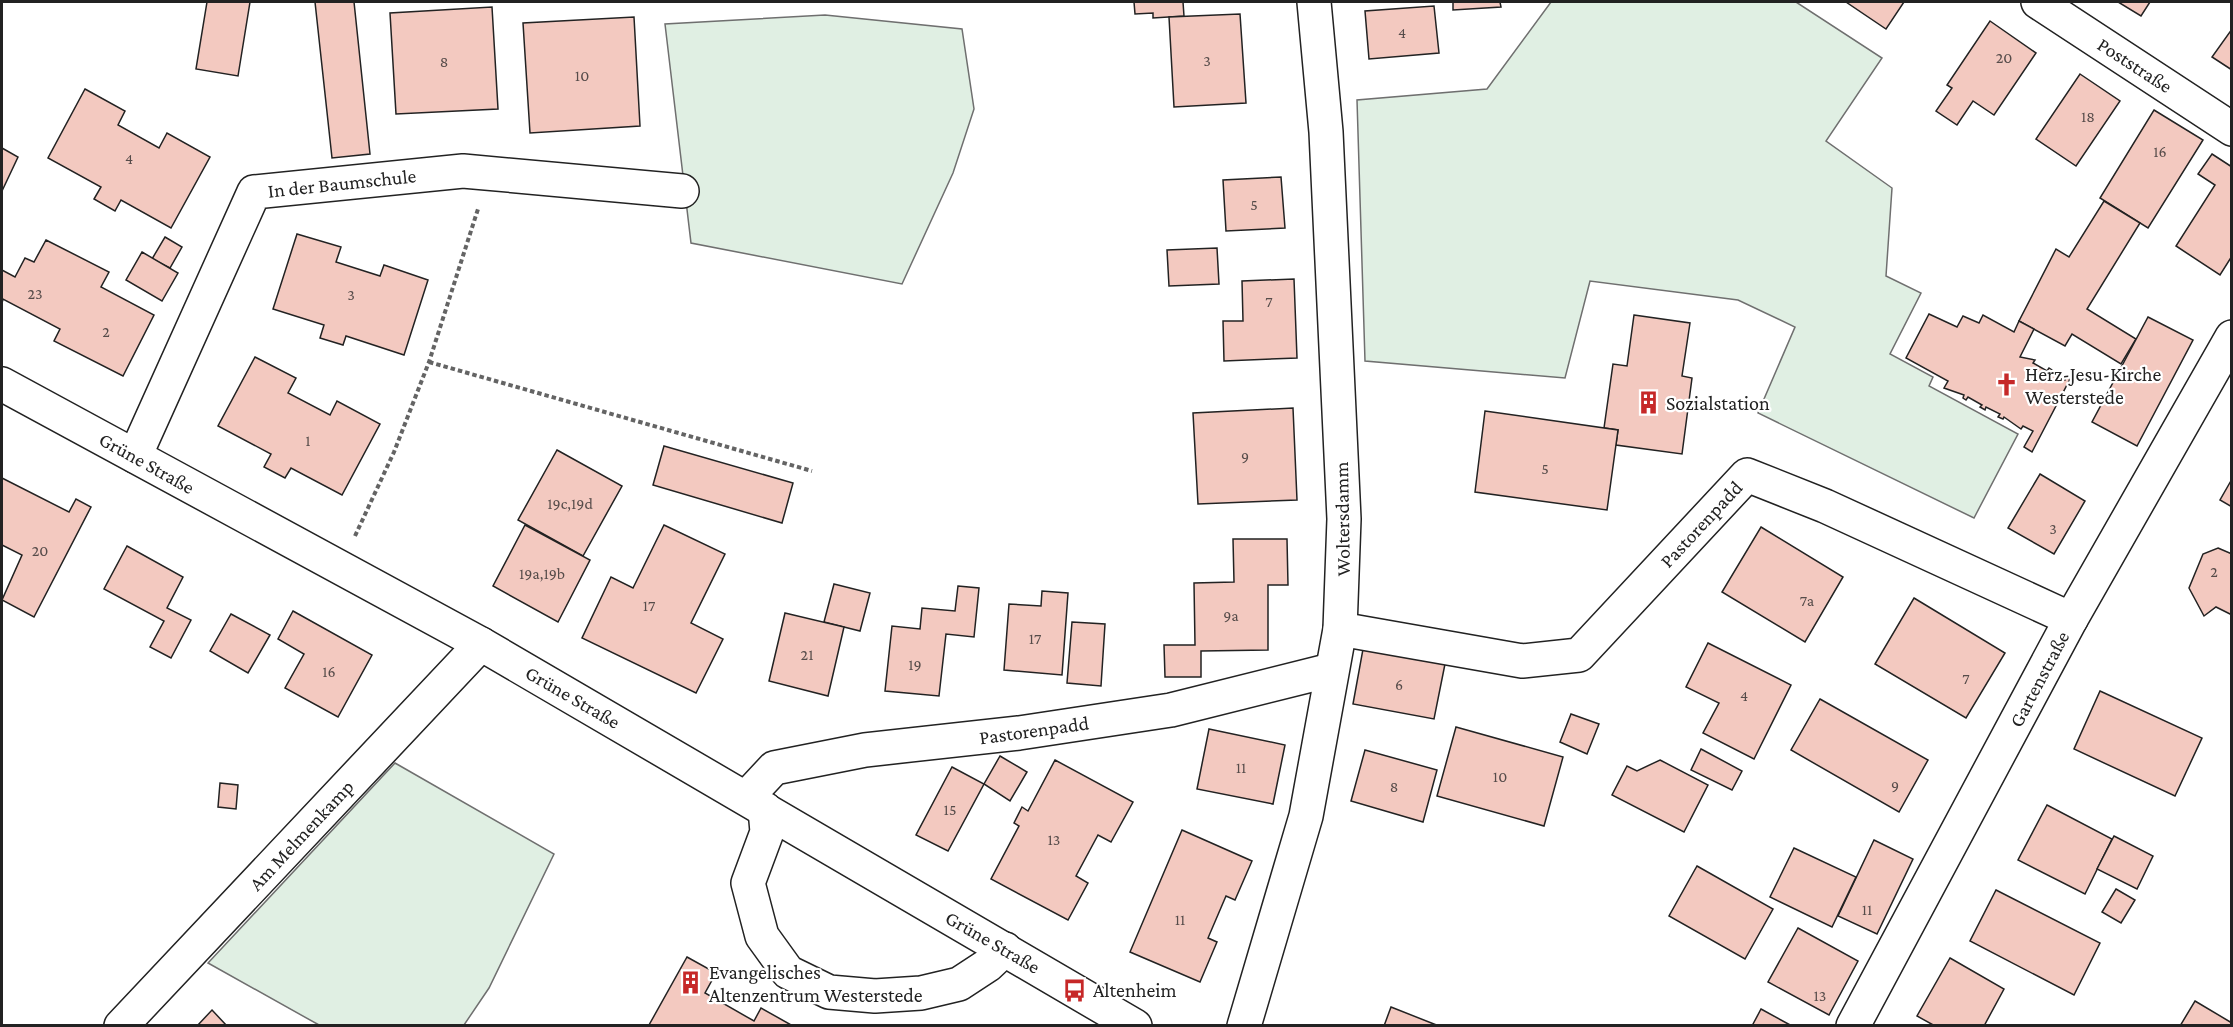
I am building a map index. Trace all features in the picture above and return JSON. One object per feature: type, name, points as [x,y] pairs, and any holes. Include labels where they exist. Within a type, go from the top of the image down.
[{"type":"street","name":"Woltersdamm","points":[[1244,1026],[1306,816],[1340,629],[1344,507],[1326,132],[1314,2]]},
{"type":"street","name":"Poststraße","points":[[2038,2],[2232,129]]},
{"type":"street","name":"In der Baumschule","points":[[135,456],[254,192],[463,171],[682,191]]},
{"type":"street","name":"Gartenstraße","points":[[1852,1026],[2071,619],[2232,337]]},
{"type":"street","name":"Grüne Straße","points":[[2,384],[481,644],[1135,1026]]},
{"type":"street","name":"Pastorenpadd","points":[[1340,629],[1522,661],[1579,655],[1747,475],[1825,506],[2071,619]]},
{"type":"street","name":"Am Melmenkamp","points":[[121,1026],[481,644]]},
{"type":"street","name":"Pastorenpadd","points":[[756,804],[774,768],[865,750],[1019,734],[1171,710],[1331,670]]},
{"type":"street","points":[[756,804],[767,832],[748,883],[762,936],[788,972],[829,992],[875,996],[921,993],[959,984],[988,965],[1005,949]]},
{"type":"path","points":[[340,568],[394,452],[429,362],[477,218],[482,173]]},
{"type":"path","points":[[429,362],[812,471]]},
{"type":"green space","points":[[1551,2],[1796,2],[1882,58],[1826,141],[1892,188],[1886,276],[1921,293],[1890,354],[1933,377],[1929,386],[2018,434],[1974,518],[1758,413],[1795,327],[1738,300],[1590,281],[1565,378],[1365,361],[1357,100],[1487,89]]},
{"type":"green space","points":[[825,15],[962,29],[974,109],[953,173],[902,284],[691,243],[665,24]]},
{"type":"green space","points":[[395,763],[554,854],[489,988],[464,1025],[319,1025],[208,963]]},
{"type":"building","points":[[207,2],[250,2],[238,76],[196,69]]},
{"type":"building","points":[[315,2],[354,2],[370,154],[332,158]]},
{"type":"building","points":[[1134,2],[1183,2],[1184,16],[1153,18],[1153,13],[1135,14]]},
{"type":"building","points":[[1453,2],[1500,2],[1501,7],[1453,10]]},
{"type":"building","points":[[1846,2],[1904,2],[1886,29]]},
{"type":"building","points":[[2118,2],[2150,2],[2141,16]]},
{"type":"building","points":[[1434,6],[1439,53],[1369,59],[1365,11]]},
{"type":"building","points":[[492,7],[498,109],[396,114],[390,13]]},
{"type":"building","points":[[1240,14],[1246,103],[1174,107],[1169,17]]},
{"type":"building","points":[[634,17],[640,126],[530,133],[523,23]]},
{"type":"building","points":[[1990,21],[2036,53],[1994,115],[1973,101],[1957,125],[1936,111],[1952,88],[1947,85]]},
{"type":"building","points":[[2232,29],[2232,70],[2212,57]]},
{"type":"building","points":[[2080,74],[2120,101],[2076,166],[2036,139]]},
{"type":"building","points":[[85,89],[125,111],[118,125],[159,148],[167,133],[210,157],[171,228],[121,200],[115,211],[94,199],[101,187],[48,158]]},
{"type":"building","points":[[2154,110],[2203,140],[2148,228],[2100,198]]},
{"type":"building","points":[[2,148],[18,157],[2,191]]},
{"type":"building","points":[[2212,154],[2232,167],[2232,256],[2220,275],[2176,246],[2215,185],[2198,174]]},
{"type":"building","points":[[1281,177],[1285,228],[1226,231],[1223,180]]},
{"type":"building","points":[[2104,201],[2140,223],[2087,309],[2136,339],[2121,364],[2072,334],[2065,346],[2019,321],[2056,249],[2069,257]]},
{"type":"building","points":[[297,234],[341,247],[336,262],[380,276],[384,265],[428,280],[404,355],[346,336],[343,345],[320,338],[324,325],[273,309]]},
{"type":"building","points":[[165,237],[182,247],[170,268],[152,259]]},
{"type":"building","points":[[46,240],[109,272],[101,287],[154,315],[123,376],[54,341],[60,329],[3,299],[2,303],[2,270],[15,277],[25,258],[34,262]]},
{"type":"building","points":[[1217,248],[1219,284],[1169,286],[1167,250]]},
{"type":"building","points":[[142,252],[178,273],[162,301],[126,280]]},
{"type":"building","points":[[1294,279],[1297,358],[1224,361],[1223,321],[1243,321],[1242,281]]},
{"type":"building","name":"Herz-Jesu-Kirche Westerstede","points":[[1929,314],[1957,327],[1963,316],[1979,323],[1983,315],[2014,332],[2019,321],[2034,329],[2020,357],[2035,360],[2033,363],[2047,371],[2049,368],[2052,370],[2051,373],[2065,380],[2066,377],[2070,379],[2032,452],[2024,447],[2033,431],[2023,426],[2021,429],[2004,417],[2003,419],[1998,417],[2000,414],[1986,407],[1985,410],[1980,407],[1982,405],[1968,397],[1966,400],[1963,398],[1964,395],[1944,388],[1948,381],[1906,358]]},
{"type":"building","name":"Sozialstation","points":[[1634,315],[1690,323],[1682,376],[1692,378],[1682,454],[1616,445],[1618,430],[1604,428],[1613,364],[1627,366]]},
{"type":"building","points":[[2148,317],[2193,340],[2137,446],[2092,422]]},
{"type":"building","points":[[255,357],[296,378],[288,393],[330,415],[337,401],[380,424],[342,495],[291,468],[285,478],[264,467],[271,454],[218,426]]},
{"type":"building","points":[[1293,408],[1297,500],[1198,504],[1193,413]]},
{"type":"building","points":[[1485,411],[1618,430],[1607,510],[1475,492]]},
{"type":"building","points":[[664,446],[793,483],[782,523],[653,485]]},
{"type":"building","points":[[557,450],[622,486],[583,556],[518,520]]},
{"type":"building","points":[[2040,474],[2085,501],[2054,554],[2008,528]]},
{"type":"building","points":[[2,478],[69,512],[76,499],[91,507],[34,617],[2,600],[22,555],[2,545]]},
{"type":"building","points":[[2232,479],[2232,507],[2220,500]]},
{"type":"building","points":[[525,525],[590,560],[558,622],[493,586]]},
{"type":"building","points":[[664,525],[725,554],[691,623],[723,639],[696,693],[582,638],[611,577],[633,588]]},
{"type":"building","points":[[1761,527],[1843,577],[1805,642],[1722,592]]},
{"type":"building","points":[[1233,539],[1287,539],[1288,585],[1268,585],[1268,650],[1201,651],[1201,677],[1165,677],[1164,645],[1195,645],[1194,583],[1234,582]]},
{"type":"building","points":[[127,546],[183,577],[167,608],[191,620],[171,658],[150,647],[164,621],[104,589]]},
{"type":"building","points":[[2218,548],[2232,554],[2232,615],[2216,607],[2204,616],[2189,588],[2203,554]]},
{"type":"building","points":[[834,584],[870,593],[860,631],[824,622]]},
{"type":"building","points":[[958,586],[979,588],[974,637],[946,634],[939,696],[885,691],[892,626],[920,629],[922,608],[955,611]]},
{"type":"building","points":[[1042,591],[1068,593],[1062,675],[1004,670],[1009,604],[1041,606]]},
{"type":"building","points":[[1914,598],[2005,653],[1966,718],[1875,664]]},
{"type":"building","points":[[293,611],[372,655],[338,717],[285,688],[304,654],[278,639]]},
{"type":"building","points":[[785,613],[844,627],[828,696],[769,681]]},
{"type":"building","points":[[231,614],[270,635],[248,673],[210,651]]},
{"type":"building","points":[[1072,622],[1105,624],[1101,686],[1067,683]]},
{"type":"building","points":[[1708,643],[1791,685],[1754,759],[1703,733],[1719,703],[1686,687]]},
{"type":"building","points":[[1363,649],[1445,664],[1434,719],[1353,704]]},
{"type":"building","points":[[2100,691],[2202,738],[2175,796],[2074,749]]},
{"type":"building","points":[[1820,699],[1928,760],[1899,812],[1791,750]]},
{"type":"building","points":[[1571,714],[1599,724],[1587,754],[1560,742]]},
{"type":"building","points":[[1456,727],[1563,757],[1544,826],[1437,796]]},
{"type":"building","points":[[1209,729],[1285,745],[1273,804],[1197,789]]},
{"type":"building","points":[[1701,749],[1742,771],[1732,790],[1691,770]]},
{"type":"building","points":[[1365,750],[1437,770],[1423,822],[1351,801]]},
{"type":"building","points":[[1000,756],[1027,772],[1010,801],[984,784]]},
{"type":"building","points":[[1055,760],[1133,802],[1111,842],[1098,835],[1076,876],[1088,883],[1068,920],[991,879],[1019,826],[1014,823],[1022,807],[1028,811]]},
{"type":"building","points":[[1660,760],[1708,785],[1684,832],[1612,795],[1627,766],[1637,771]]},
{"type":"building","points":[[952,767],[984,784],[948,851],[916,835]]},
{"type":"building","points":[[220,783],[238,785],[236,809],[218,807]]},
{"type":"building","points":[[2047,805],[2112,839],[2085,894],[2018,860]]},
{"type":"building","points":[[1182,830],[1252,861],[1235,900],[1226,896],[1208,938],[1217,942],[1200,982],[1130,952]]},
{"type":"building","points":[[2114,836],[2153,856],[2137,889],[2097,869]]},
{"type":"building","points":[[1874,840],[1913,859],[1877,934],[1838,916]]},
{"type":"building","points":[[1794,848],[1856,877],[1832,927],[1770,897]]},
{"type":"building","points":[[1697,866],[1773,909],[1745,959],[1669,916]]},
{"type":"building","points":[[2116,889],[2135,900],[2121,923],[2102,912]]},
{"type":"building","points":[[1996,890],[2100,943],[2074,995],[1970,941]]},
{"type":"building","points":[[1798,928],[1858,961],[1829,1015],[1768,982]]},
{"type":"building","name":"Evangelisches Altenzentrum Westerstede","points":[[687,957],[716,973],[705,993],[754,1021],[761,1008],[793,1026],[649,1025]]},
{"type":"building","points":[[1950,958],[2004,989],[1984,1026],[1935,1026],[1917,1016]]},
{"type":"building","points":[[2195,1001],[2232,1023],[2232,1026],[2180,1026]]},
{"type":"building","points":[[1391,1007],[1439,1026],[1384,1026]]},
{"type":"building","points":[[1761,1009],[1792,1026],[1752,1026]]},
{"type":"building","points":[[212,1010],[227,1026],[197,1026]]},
{"type":"place","name":"Herz-Jesu-Kirche Westerstede","points":[[2007,385]]},
{"type":"place","name":"Sozialstation","points":[[1648,403]]},
{"type":"place","name":"Evangelisches Altenzentrum Westerstede","points":[[691,983]]},
{"type":"place","name":"Altenheim","points":[[1075,990]]}]
